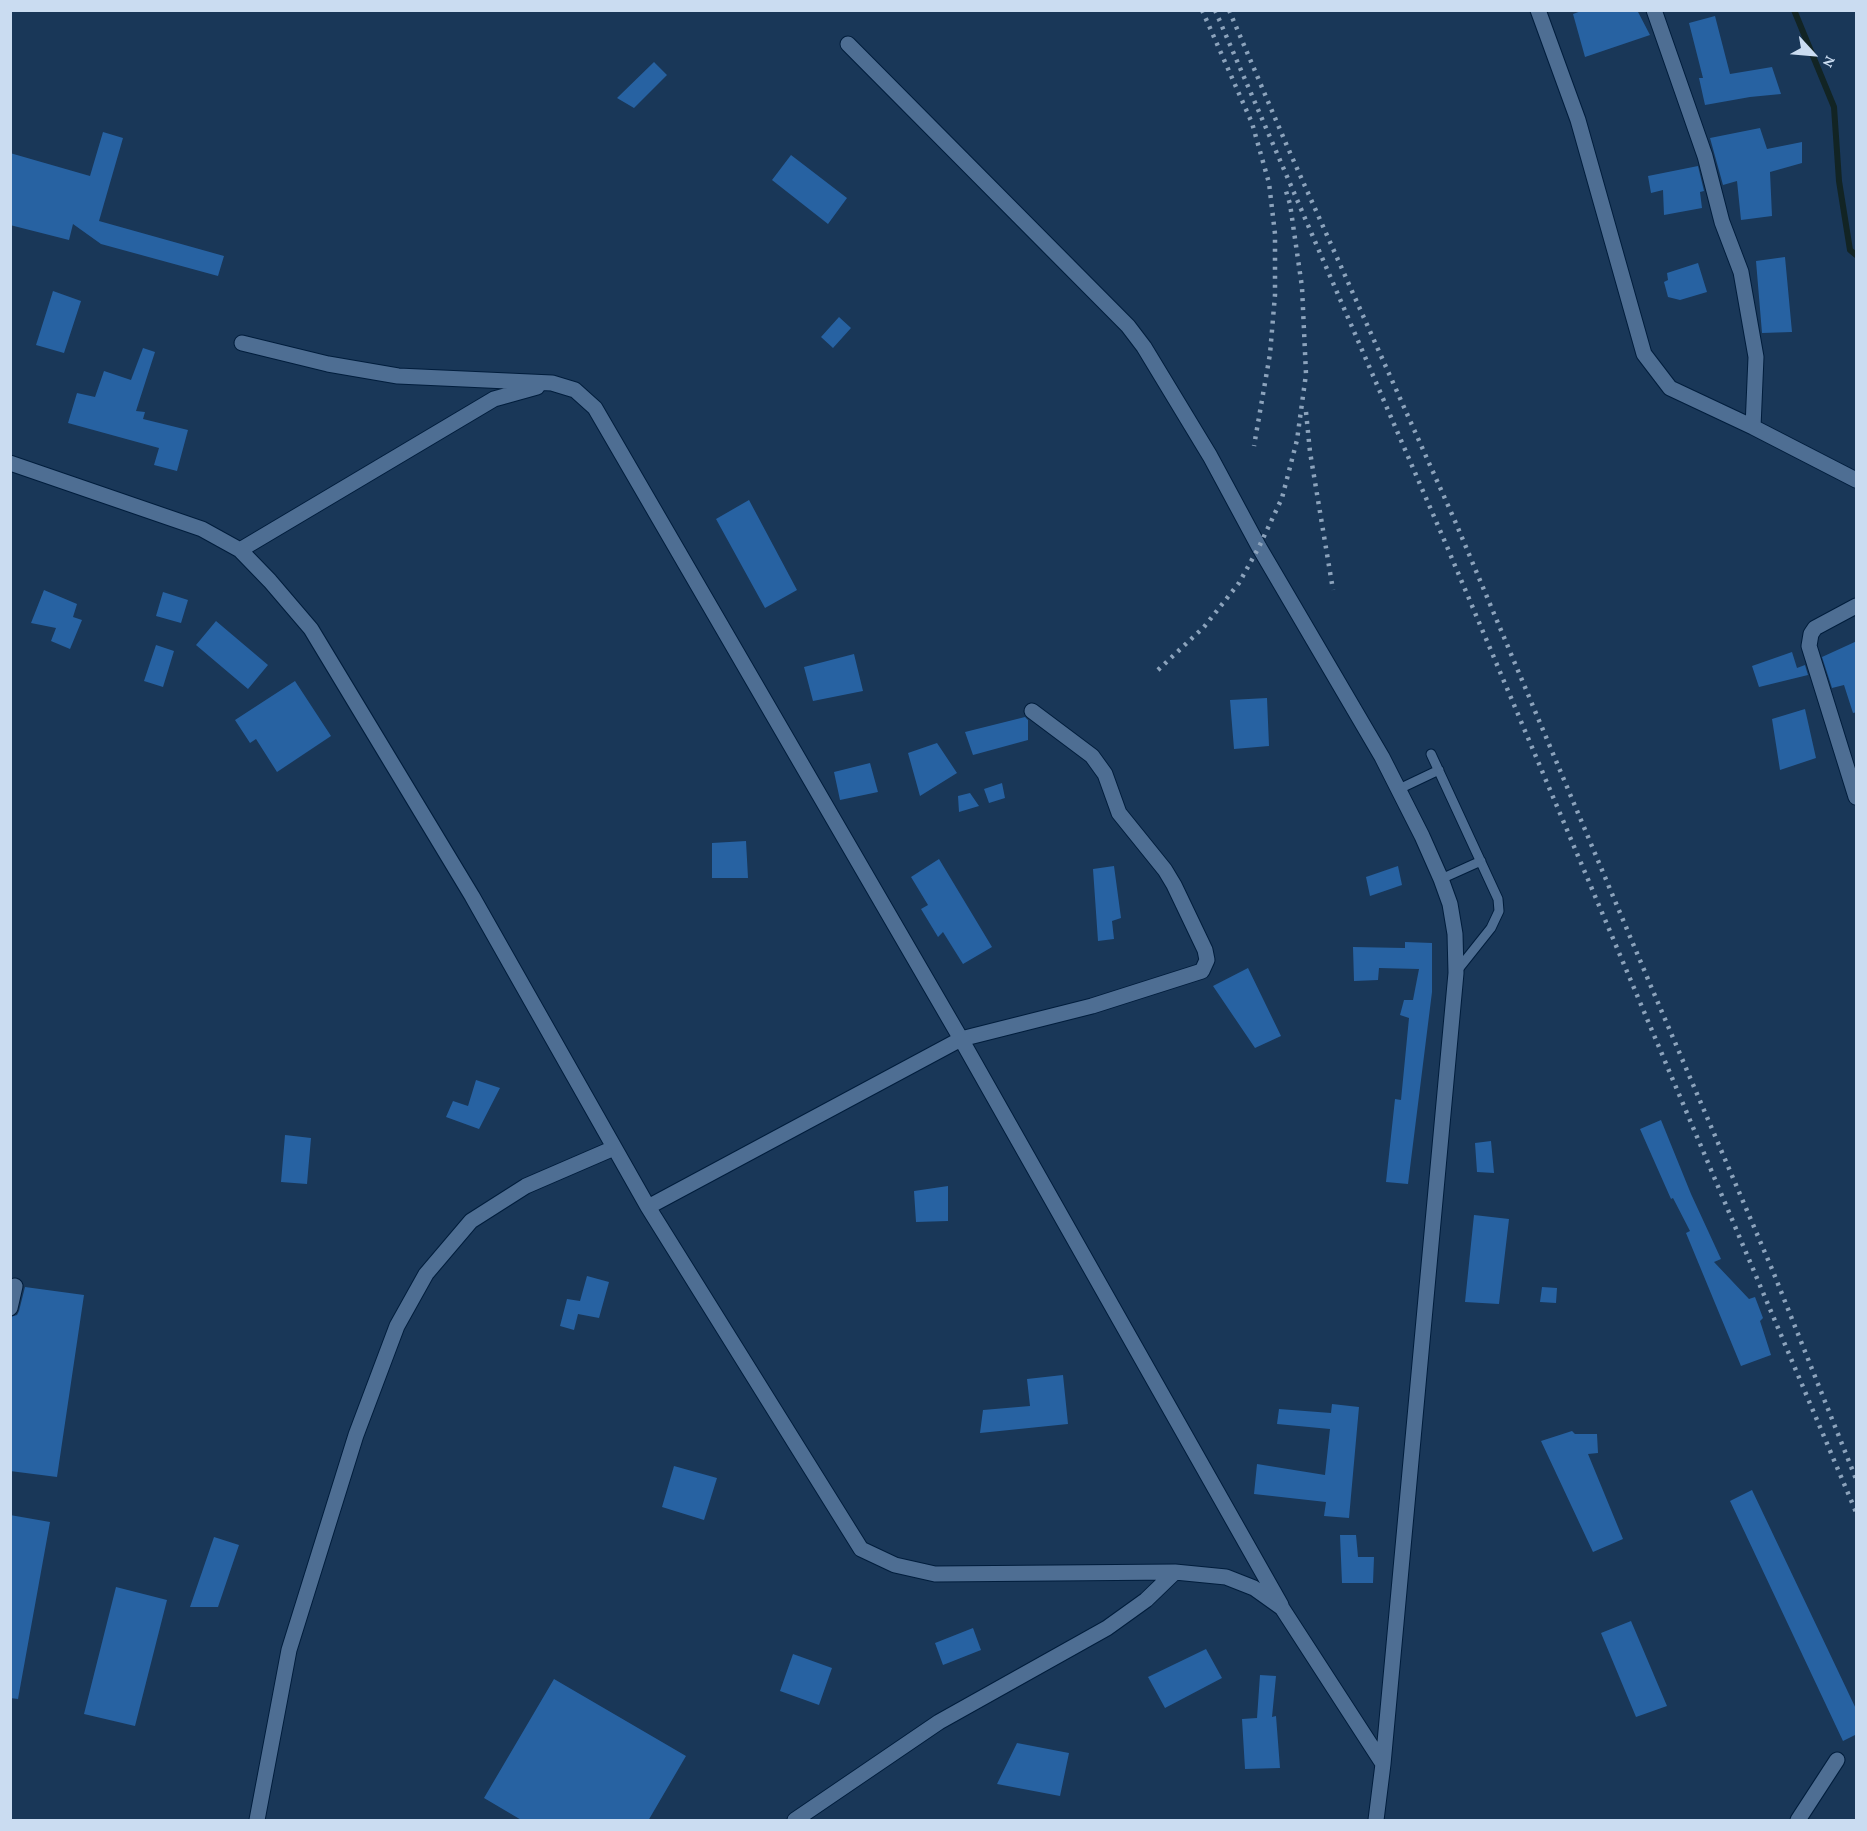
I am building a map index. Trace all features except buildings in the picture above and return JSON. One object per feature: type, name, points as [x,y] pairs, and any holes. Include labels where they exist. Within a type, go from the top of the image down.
[{"type":"street","points":[[1538,10],[1578,120],[1644,354],[1670,388],[1754,427],[1857,480]]},
{"type":"street","points":[[1654,10],[1705,156],[1722,222],[1741,272],[1756,357],[1754,427]]},
{"type":"street","points":[[848,44],[1128,326],[1144,347],[1210,456],[1259,547],[1382,757],[1442,879],[1450,904],[1455,933],[1456,973],[1376,1821]]},
{"type":"street","points":[[242,343],[328,364],[398,376],[552,383],[575,390],[595,408],[961,1039],[1282,1608],[1383,1764]]},
{"type":"street","points":[[240,550],[494,399],[552,383]]},
{"type":"street","points":[[10,463],[201,530],[240,550],[311,629],[472,896],[648,1207],[861,1549],[894,1565],[935,1574],[1175,1572],[1226,1577],[1254,1588],[1282,1608]]},
{"type":"street","points":[[1857,606],[1815,628],[1811,634],[1809,646],[1857,797]]},
{"type":"street","points":[[648,1207],[961,1039],[1092,1006],[1202,971],[1207,960],[1205,950],[1174,885],[1165,870],[1119,813],[1105,774],[1092,756],[1032,711]]},
{"type":"street","points":[[257,1821],[289,1650],[356,1435],[397,1326],[426,1274],[471,1221],[526,1186],[614,1148]]},
{"type":"street","points":[[10,1308],[15,1286]]},
{"type":"street","points":[[795,1821],[939,1722],[1107,1628],[1146,1600],[1175,1572]]},
{"type":"street","points":[[1798,1821],[1837,1760]]},
{"type":"lane","points":[[1431,754],[1498,899],[1499,911],[1491,928],[1456,973]]},
{"type":"lane","points":[[1399,789],[1439,770]]},
{"type":"lane","points":[[1442,879],[1480,861]]},
{"type":"waterway","points":[[1794,10],[1834,107],[1839,181],[1850,250],[1856,255]]},
{"type":"railway","points":[[1202,10],[1252,123],[1269,183],[1275,234],[1275,295],[1270,354],[1254,446]]},
{"type":"railway","points":[[1215,10],[1445,542],[1856,1512]]},
{"type":"railway","points":[[1229,10],[1287,146],[1455,521],[1772,1269],[1856,1479]]},
{"type":"railway","points":[[1158,670],[1204,627],[1239,583],[1282,498],[1297,440],[1306,374],[1302,287],[1290,204],[1285,188]]},
{"type":"railway","points":[[1306,412],[1310,452],[1333,590]]}]
